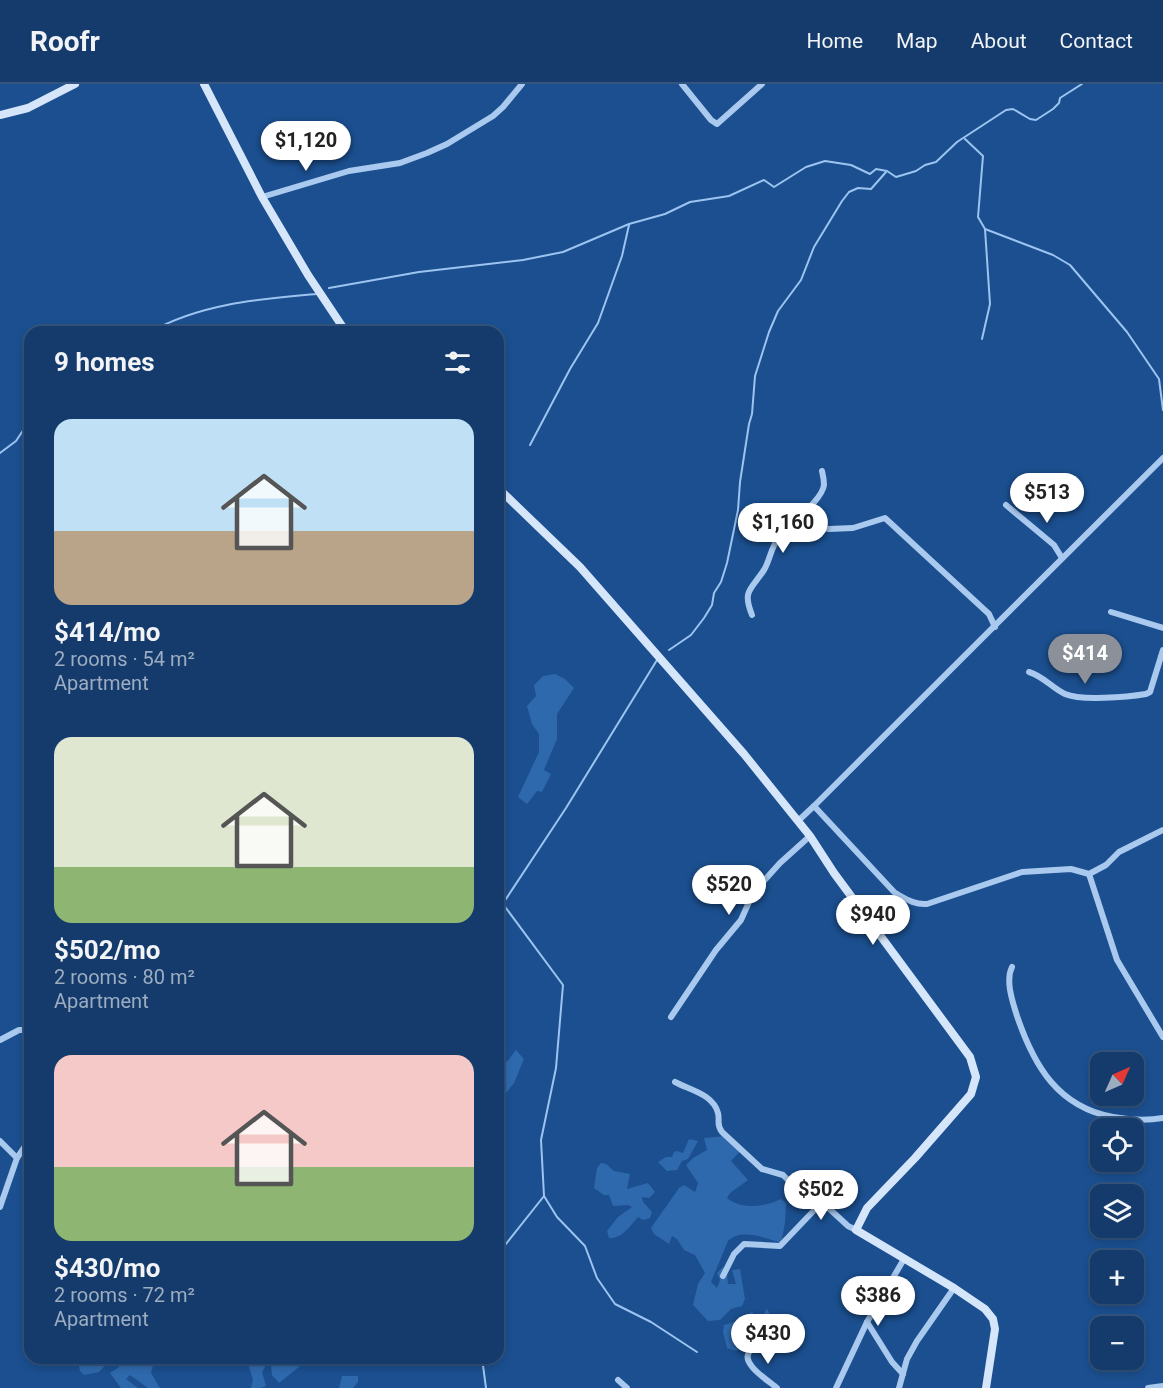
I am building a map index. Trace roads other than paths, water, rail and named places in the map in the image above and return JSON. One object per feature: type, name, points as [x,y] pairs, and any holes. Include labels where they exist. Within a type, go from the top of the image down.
[{"type":"street","points":[[0,115],[28,108],[75,84]]},
{"type":"street","points":[[204,84],[262,196],[308,275],[342,326]]},
{"type":"street","points":[[262,196],[349,171],[400,163],[427,153],[455,140],[493,116],[522,84]]},
{"type":"street","points":[[682,84],[711,120],[717,124],[762,84]]},
{"type":"street","points":[[798,820],[1163,458]]},
{"type":"street","points":[[752,615],[747,602],[748,593],[767,564],[777,540],[818,498],[824,485],[822,471]]},
{"type":"street","points":[[504,494],[580,567],[744,754],[810,836],[834,873],[970,1057],[976,1077],[972,1094],[867,1208],[856,1230]]},
{"type":"street","points":[[1006,505],[1054,545],[1062,558]]},
{"type":"street","points":[[800,514],[822,528],[829,529],[853,528],[885,518],[989,614],[994,627]]},
{"type":"street","points":[[1111,612],[1163,628]]},
{"type":"street","points":[[1029,672],[1066,694],[1074,696],[1118,697],[1146,694],[1150,692],[1163,650]]},
{"type":"street","points":[[814,806],[895,893],[916,903],[927,904],[1022,872],[1071,869],[1089,874],[1106,865],[1119,852],[1163,830]]},
{"type":"street","points":[[672,1017],[716,950],[741,920],[753,893],[780,863],[810,836]]},
{"type":"street","points":[[1089,874],[1117,960],[1163,1037]]},
{"type":"street","points":[[1012,967],[1010,972],[1011,998],[1024,1035],[1037,1062],[1061,1094],[1094,1113],[1132,1120],[1163,1118]]},
{"type":"street","points":[[0,1041],[19,1030],[24,1030]]},
{"type":"street","points":[[675,1082],[711,1100],[718,1114],[718,1125],[722,1132],[762,1169],[783,1175],[816,1208]]},
{"type":"street","points":[[0,1141],[17,1158]]},
{"type":"street","points":[[0,1207],[17,1158],[24,1148]]},
{"type":"street","points":[[723,1276],[734,1254],[744,1244],[780,1246],[822,1202],[848,1226],[954,1288],[985,1309],[993,1319],[995,1329],[995,1341],[986,1388]]},
{"type":"street","points":[[836,1388],[867,1322],[904,1260]]},
{"type":"street","points":[[899,1388],[907,1359],[954,1288]]},
{"type":"street","points":[[867,1322],[892,1362],[903,1374]]},
{"type":"street","points":[[763,1342],[749,1352],[747,1357],[750,1365],[777,1388]]},
{"type":"street","points":[[618,1380],[627,1388]]},
{"type":"street","points":[[1148,1388],[1163,1386]]},
{"type":"waterway","points":[[329,288],[419,272],[523,260],[563,252],[629,224],[665,214],[690,202],[729,196],[764,180],[774,187],[806,167],[825,161],[851,165],[870,174],[876,169],[887,171],[896,177],[936,162],[957,142],[1006,110],[1013,109],[1036,120],[1053,109],[1059,103],[1060,98],[1082,84]]},
{"type":"waterway","points":[[965,139],[983,156],[978,217],[985,229],[1053,255],[1070,265],[1127,332],[1159,379],[1163,410]]},
{"type":"waterway","points":[[669,650],[691,635],[712,605],[714,593],[721,582],[738,510],[740,482],[752,414],[755,376],[778,311],[801,280],[814,247],[842,201],[849,192],[858,188],[871,189],[886,172]]},
{"type":"waterway","points":[[530,445],[570,369],[598,323],[622,256],[629,225]]},
{"type":"waterway","points":[[982,339],[990,304],[985,229]]},
{"type":"waterway","points":[[162,326],[190,315],[232,304],[317,294]]},
{"type":"waterway","points":[[0,453],[16,441],[24,429]]},
{"type":"waterway","points":[[504,902],[566,808],[657,660]]},
{"type":"waterway","points":[[504,905],[563,985],[556,1068],[541,1140],[544,1196],[557,1217],[585,1246],[597,1278],[615,1304],[651,1322],[697,1352]]},
{"type":"waterway","points":[[504,1246],[544,1196]]},
{"type":"waterway","points":[[483,1364],[486,1388]]}]
